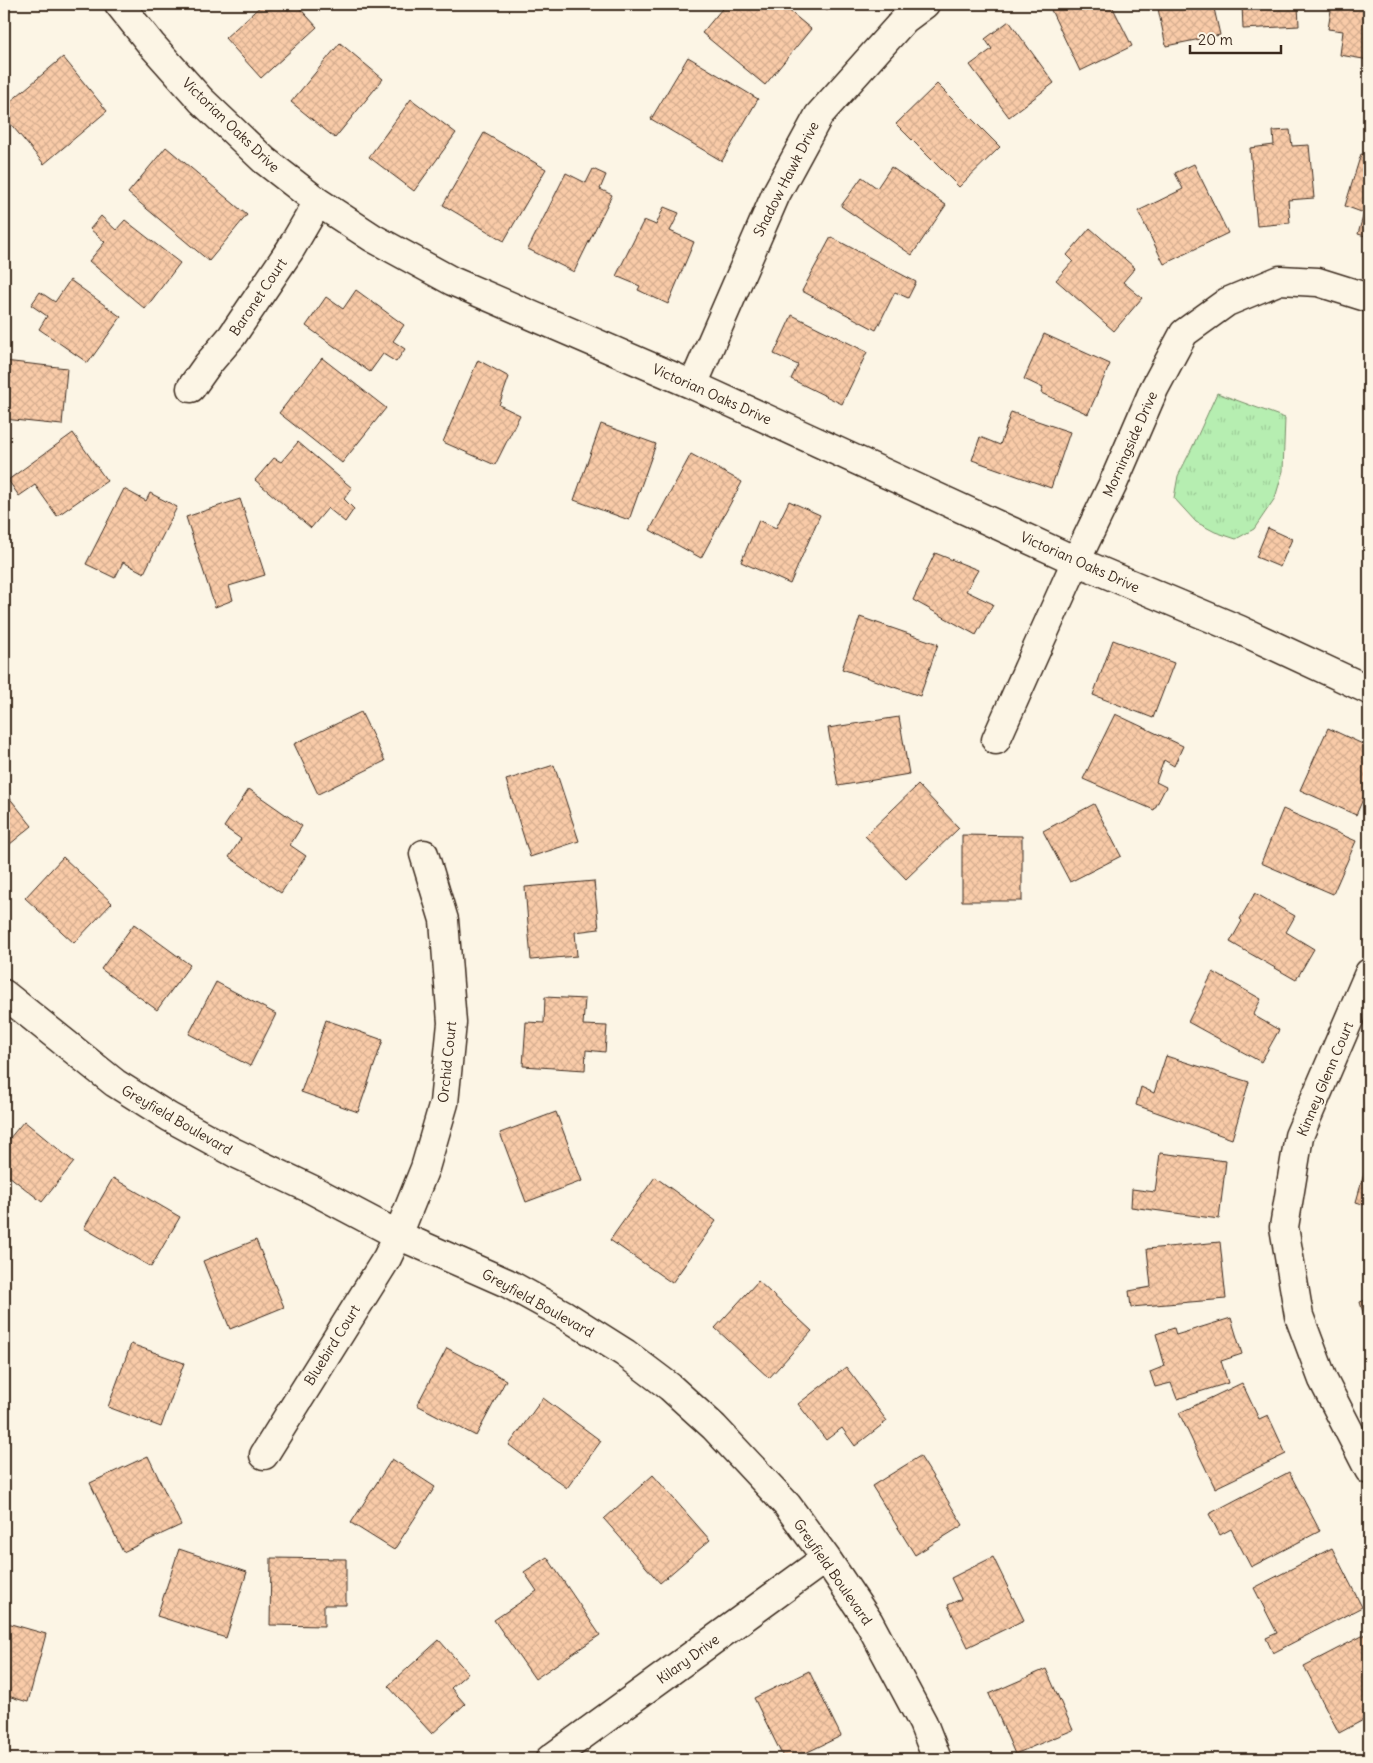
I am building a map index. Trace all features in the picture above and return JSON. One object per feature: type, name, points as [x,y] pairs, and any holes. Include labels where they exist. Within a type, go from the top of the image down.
[{"type":"street","name":"Victorian Oaks Drive","points":[[119,4],[151,44],[201,100],[264,160],[318,202],[373,238],[452,281],[692,385],[1076,561],[1240,630],[1369,690]]},
{"type":"street","name":"Shadow Hawk Drive","points":[[692,385],[776,194],[819,114],[905,19],[925,4]]},
{"type":"street","name":"Baronet Court","points":[[191,388],[208,364],[232,336],[290,250],[318,202]]},
{"type":"street","name":"Morningside Drive","points":[[996,740],[1076,561],[1112,486],[1154,389],[1184,333],[1227,302],[1280,280],[1318,282],[1369,298]]},
{"type":"street","name":"Orchid Court","points":[[398,1235],[425,1168],[444,1103],[452,1023],[444,920],[424,854]]},
{"type":"street","name":"Kinney Glenn Court","points":[[1369,973],[1299,1136],[1284,1227],[1299,1316],[1323,1380],[1369,1470]]},
{"type":"street","name":"Greyfield Boulevard","points":[[4,994],[115,1083],[169,1117],[235,1153],[311,1189],[398,1235],[507,1283],[565,1315],[624,1353],[662,1381],[714,1427],[787,1505],[826,1558],[869,1622],[923,1723],[937,1759]]},
{"type":"street","name":"Bluebird Court","points":[[264,1455],[387,1258],[398,1235]]},
{"type":"street","name":"Kilary Drive","points":[[550,1759],[826,1558]]},
{"type":"green space","points":[[1217,393],[1285,418],[1283,471],[1275,498],[1254,529],[1236,539],[1215,532],[1196,522],[1174,498],[1178,476]]},
{"type":"building","points":[[263,4],[282,4],[288,10],[296,4],[317,27],[261,78],[225,38]]},
{"type":"building","points":[[726,4],[781,4],[811,29],[765,85],[702,33]]},
{"type":"building","points":[[821,4],[835,4],[827,11]]},
{"type":"building","points":[[1064,4],[1111,4],[1132,46],[1080,71],[1051,10]]},
{"type":"building","points":[[1157,4],[1213,4],[1220,35],[1166,46]]},
{"type":"building","points":[[1242,4],[1298,4],[1299,26],[1243,29]]},
{"type":"building","points":[[1332,4],[1369,4],[1369,60],[1340,55],[1343,31],[1328,29]]},
{"type":"building","points":[[1009,21],[1054,83],[1009,117],[970,65],[992,49],[985,39]]},
{"type":"building","points":[[340,43],[383,79],[335,138],[291,102]]},
{"type":"building","points":[[63,57],[107,111],[44,164],[4,116],[4,107]]},
{"type":"building","points":[[688,57],[758,99],[722,161],[651,119]]},
{"type":"building","points":[[937,84],[1000,147],[959,187],[896,124]]},
{"type":"building","points":[[411,99],[456,133],[414,191],[369,157]]},
{"type":"building","points":[[1290,130],[1292,146],[1309,145],[1314,198],[1288,200],[1290,223],[1257,226],[1250,148],[1274,145],[1273,131]]},
{"type":"building","points":[[484,133],[546,169],[504,241],[443,205]]},
{"type":"building","points":[[166,147],[247,215],[209,261],[128,193]]},
{"type":"building","points":[[1361,154],[1369,156],[1369,237],[1358,234],[1364,213],[1345,206]]},
{"type":"building","points":[[1194,164],[1228,233],[1164,264],[1138,211],[1183,189],[1175,173]]},
{"type":"building","points":[[891,167],[946,205],[912,255],[841,206],[862,177],[877,188]]},
{"type":"building","points":[[593,169],[606,175],[600,189],[612,195],[574,272],[528,249],[566,173],[586,183]]},
{"type":"building","points":[[664,207],[679,213],[670,231],[694,242],[668,304],[638,290],[640,286],[616,276],[644,220],[656,225]]},
{"type":"building","points":[[101,216],[116,230],[125,220],[180,263],[145,309],[89,261],[105,242],[90,229]]},
{"type":"building","points":[[1090,228],[1135,268],[1123,282],[1142,298],[1114,331],[1056,280],[1073,261],[1067,255]]},
{"type":"building","points":[[831,237],[916,282],[908,298],[895,292],[876,330],[802,291]]},
{"type":"building","points":[[70,280],[121,317],[88,363],[39,329],[47,316],[31,305],[40,292],[55,302]]},
{"type":"building","points":[[356,290],[404,325],[393,341],[405,349],[396,362],[383,354],[370,372],[306,326],[326,297],[343,309]]},
{"type":"building","points":[[792,315],[867,352],[842,404],[791,379],[798,365],[774,354]]},
{"type":"building","points":[[1044,334],[1110,364],[1088,414],[1041,393],[1043,388],[1024,379]]},
{"type":"building","points":[[322,358],[386,408],[342,463],[279,413]]},
{"type":"building","points":[[478,360],[509,377],[499,405],[520,415],[495,465],[443,442]]},
{"type":"building","points":[[4,361],[67,368],[62,425],[4,419]]},
{"type":"building","points":[[1011,412],[1070,432],[1051,488],[972,460],[980,437],[1000,445]]},
{"type":"building","points":[[601,424],[656,444],[629,520],[574,500]]},
{"type":"building","points":[[73,433],[107,481],[57,516],[35,485],[19,496],[8,480]]},
{"type":"building","points":[[298,442],[352,488],[344,499],[354,509],[345,522],[328,508],[311,528],[255,480],[274,458],[281,462]]},
{"type":"building","points":[[691,454],[742,482],[701,558],[650,530]]},
{"type":"building","points":[[124,489],[146,501],[150,493],[177,507],[144,573],[123,562],[115,578],[86,564]]},
{"type":"building","points":[[240,499],[265,575],[229,586],[233,600],[215,607],[186,517]]},
{"type":"building","points":[[789,501],[820,515],[790,584],[741,562],[759,520],[776,528]]},
{"type":"building","points":[[1268,528],[1292,539],[1280,567],[1256,557]]},
{"type":"building","points":[[935,553],[978,570],[966,591],[993,604],[976,635],[913,600]]},
{"type":"building","points":[[860,617],[938,644],[920,696],[842,669]]},
{"type":"building","points":[[1113,640],[1174,663],[1153,718],[1093,695]]},
{"type":"building","points":[[361,712],[385,761],[318,794],[294,744]]},
{"type":"building","points":[[1115,714],[1183,746],[1174,766],[1164,760],[1156,782],[1166,787],[1154,810],[1083,779]]},
{"type":"building","points":[[899,717],[909,774],[838,786],[828,728]]},
{"type":"building","points":[[1328,728],[1369,747],[1369,788],[1356,815],[1300,790]]},
{"type":"building","points":[[554,765],[579,841],[530,857],[506,780]]},
{"type":"building","points":[[918,785],[959,828],[906,879],[865,836]]},
{"type":"building","points":[[249,789],[302,826],[290,845],[306,856],[281,893],[229,857],[241,839],[224,827]]},
{"type":"building","points":[[4,791],[32,826],[4,849]]},
{"type":"building","points":[[1094,804],[1121,856],[1070,882],[1043,831]]},
{"type":"building","points":[[1283,809],[1356,841],[1333,894],[1261,863]]},
{"type":"building","points":[[962,835],[1022,836],[1022,901],[962,901]]},
{"type":"building","points":[[63,857],[112,903],[74,943],[25,898]]},
{"type":"building","points":[[594,881],[599,929],[575,932],[577,956],[531,960],[525,887]]},
{"type":"building","points":[[1255,893],[1295,916],[1286,932],[1314,949],[1296,980],[1230,942],[1242,921],[1240,919]]},
{"type":"building","points":[[134,924],[190,965],[157,1010],[101,969]]},
{"type":"building","points":[[1213,972],[1261,999],[1253,1015],[1279,1030],[1261,1062],[1188,1022]]},
{"type":"building","points":[[216,982],[276,1014],[250,1066],[189,1034]]},
{"type":"building","points":[[545,997],[585,999],[583,1025],[607,1026],[605,1052],[586,1050],[585,1070],[523,1066],[526,1022],[544,1023]]},
{"type":"building","points":[[326,1020],[383,1040],[358,1112],[301,1092]]},
{"type":"building","points":[[1166,1056],[1249,1082],[1232,1139],[1136,1105],[1141,1087],[1154,1093]]},
{"type":"building","points":[[556,1112],[582,1181],[526,1202],[500,1133]]},
{"type":"building","points":[[24,1121],[74,1162],[42,1202],[4,1172],[4,1145]]},
{"type":"building","points":[[1160,1153],[1226,1161],[1219,1219],[1131,1207],[1132,1189],[1155,1192]]},
{"type":"building","points":[[1369,1156],[1369,1206],[1356,1202]]},
{"type":"building","points":[[655,1177],[716,1221],[672,1283],[610,1240]]},
{"type":"building","points":[[113,1178],[180,1217],[151,1267],[84,1228]]},
{"type":"building","points":[[256,1240],[284,1307],[230,1329],[203,1261]]},
{"type":"building","points":[[1220,1242],[1226,1299],[1131,1307],[1129,1291],[1151,1287],[1147,1249]]},
{"type":"building","points":[[758,1281],[812,1331],[769,1378],[715,1328]]},
{"type":"building","points":[[1369,1299],[1369,1333],[1360,1302]]},
{"type":"building","points":[[1231,1318],[1242,1354],[1221,1361],[1228,1383],[1177,1399],[1171,1383],[1155,1387],[1150,1372],[1165,1366],[1156,1334],[1174,1328],[1176,1335]]},
{"type":"building","points":[[131,1344],[184,1363],[161,1427],[108,1407]]},
{"type":"building","points":[[447,1348],[506,1380],[476,1436],[417,1405]]},
{"type":"building","points":[[846,1367],[887,1421],[855,1446],[842,1428],[826,1440],[798,1404]]},
{"type":"building","points":[[1242,1383],[1259,1419],[1268,1415],[1286,1454],[1215,1488],[1179,1413]]},
{"type":"building","points":[[543,1398],[601,1441],[567,1488],[509,1445]]},
{"type":"building","points":[[148,1456],[181,1525],[123,1552],[90,1483]]},
{"type":"building","points":[[920,1456],[963,1525],[915,1555],[872,1486]]},
{"type":"building","points":[[392,1459],[435,1487],[394,1550],[351,1523]]},
{"type":"building","points":[[1289,1472],[1320,1531],[1251,1567],[1231,1529],[1220,1535],[1209,1514]]},
{"type":"building","points":[[653,1475],[710,1540],[660,1583],[604,1519]]},
{"type":"building","points":[[1332,1548],[1362,1607],[1273,1653],[1266,1638],[1277,1633],[1254,1588]]},
{"type":"building","points":[[179,1549],[247,1572],[226,1638],[157,1616]]},
{"type":"building","points":[[547,1557],[600,1635],[535,1679],[494,1620],[537,1591],[524,1572]]},
{"type":"building","points":[[993,1557],[1024,1620],[968,1647],[948,1605],[961,1599],[951,1578]]},
{"type":"building","points":[[271,1558],[346,1559],[346,1605],[324,1605],[324,1626],[270,1625]]},
{"type":"building","points":[[4,1622],[46,1634],[28,1702],[4,1695]]},
{"type":"building","points":[[1368,1633],[1369,1717],[1339,1733],[1304,1666]]},
{"type":"building","points":[[439,1640],[468,1673],[451,1688],[465,1704],[432,1734],[388,1686]]},
{"type":"building","points":[[1046,1669],[1073,1730],[1015,1754],[989,1694]]},
{"type":"building","points":[[809,1671],[841,1736],[793,1759],[784,1759],[754,1698]]}]
